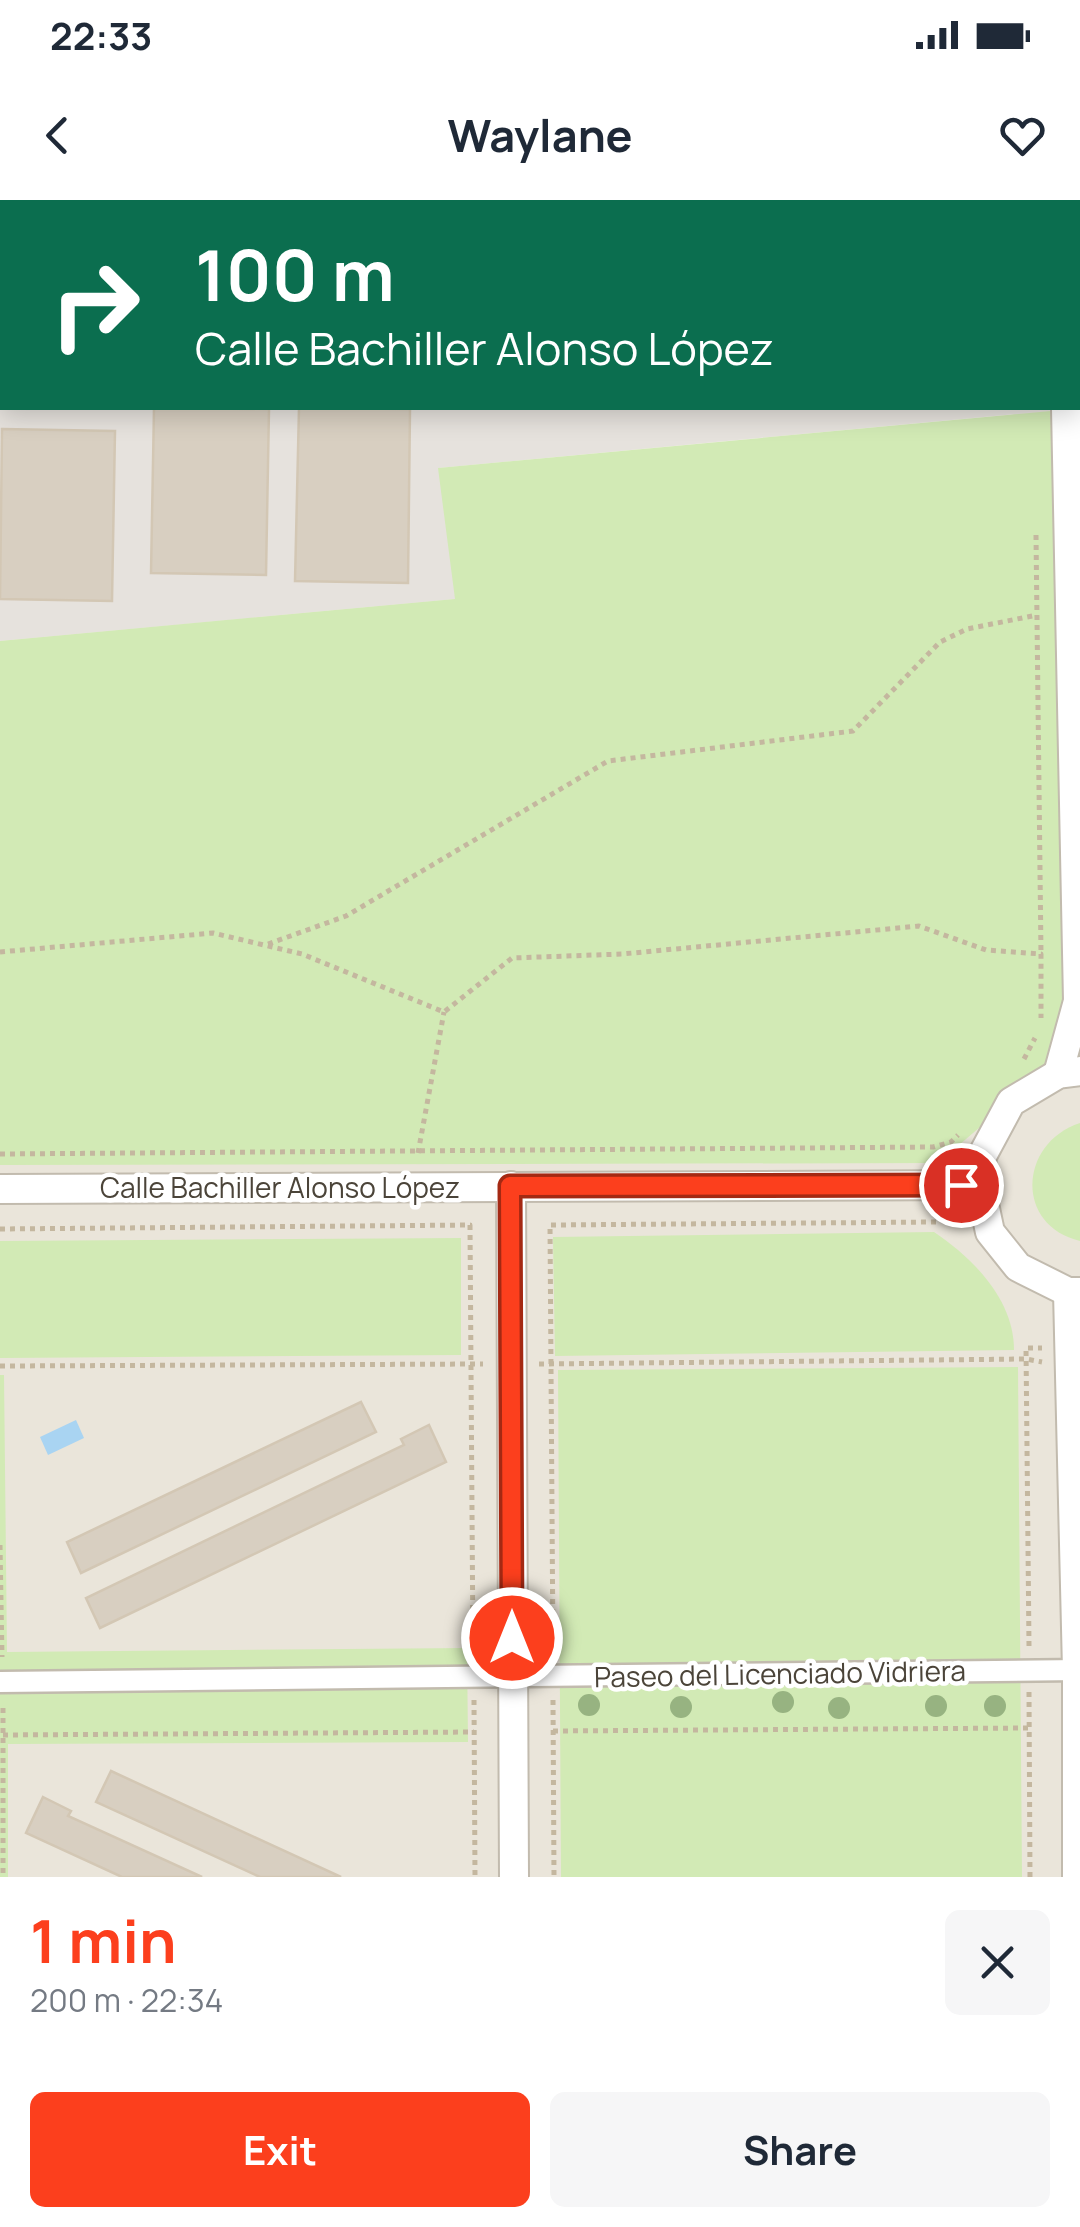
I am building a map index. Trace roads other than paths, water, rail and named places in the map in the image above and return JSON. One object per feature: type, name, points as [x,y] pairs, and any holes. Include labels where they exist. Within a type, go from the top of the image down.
[{"type":"street","points":[[1066,410],[1078,1001],[1069,1073],[1011,1102],[982,1156],[980,1185],[990,1232],[1018,1267],[1074,1292],[1077,1877]]},
{"type":"street","name":"Calle Bachiller Alonso López","points":[[0,1188],[980,1185]]},
{"type":"street","points":[[510,1186],[514,1877]]},
{"type":"street","name":"Paseo del Licenciado Vidriera","points":[[1,1682],[1078,1670]]},
{"type":"water","points":[[76,1420],[84,1438],[48,1455],[40,1437]]}]
